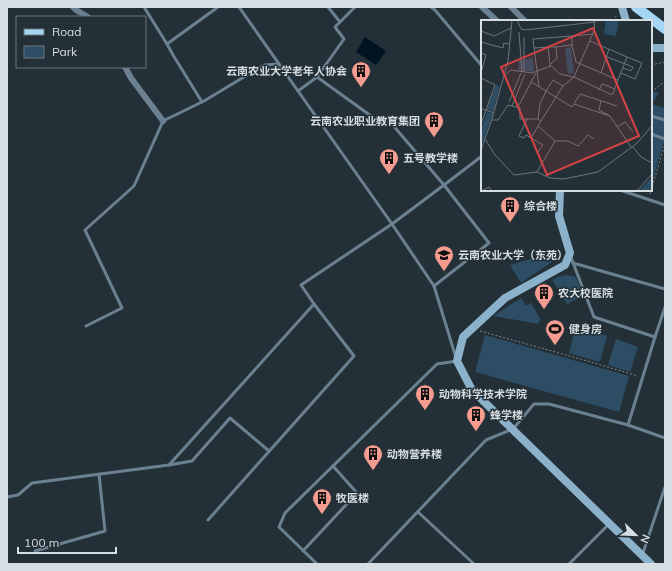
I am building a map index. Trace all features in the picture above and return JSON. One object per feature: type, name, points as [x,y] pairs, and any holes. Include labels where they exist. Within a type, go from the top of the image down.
[{"type":"main road","points":[[636,7],[665,29]]},
{"type":"street","points":[[72,7],[86,16]]},
{"type":"street","points":[[482,7],[496,20]]},
{"type":"street","points":[[511,7],[525,20]]},
{"type":"street","points":[[622,7],[626,20]]},
{"type":"street","points":[[652,48],[665,48]]},
{"type":"street","points":[[126,68],[131,78],[163,121]]},
{"type":"street","points":[[560,191],[559,216],[570,253],[565,265],[504,298],[463,337],[457,361],[472,390],[651,564]]},
{"type":"lane","points":[[144,7],[202,102]]},
{"type":"lane","points":[[167,44],[218,7]]},
{"type":"lane","points":[[239,7],[434,286],[457,361],[437,364],[285,514],[279,527],[317,564]]},
{"type":"lane","points":[[328,7],[340,22]]},
{"type":"lane","points":[[298,90],[317,77],[344,39],[335,27],[355,7]]},
{"type":"lane","points":[[431,7],[481,65]]},
{"type":"lane","points":[[86,326],[122,308],[85,230],[134,186],[163,121],[202,102],[264,66],[279,64]]},
{"type":"lane","points":[[317,77],[378,121],[391,123],[444,185],[489,243],[434,286]]},
{"type":"lane","points":[[652,116],[665,120]]},
{"type":"lane","points":[[652,134],[665,139]]},
{"type":"lane","points":[[208,520],[354,356],[301,285],[392,224],[481,157]]},
{"type":"lane","points":[[623,191],[665,205]]},
{"type":"lane","points":[[570,253],[594,317],[655,337]]},
{"type":"lane","points":[[574,262],[665,289]]},
{"type":"lane","points":[[169,465],[314,304]]},
{"type":"lane","points":[[628,425],[665,307]]},
{"type":"lane","points":[[368,564],[486,440],[513,429],[534,404],[549,404],[628,425],[665,438]]},
{"type":"lane","points":[[7,496],[18,494],[32,483],[192,461],[230,418],[269,451]]},
{"type":"lane","points":[[303,551],[357,493],[333,466]]},
{"type":"lane","points":[[35,551],[106,531],[99,474]]},
{"type":"lane","points":[[642,555],[665,487]]},
{"type":"lane","points":[[418,512],[474,564]]},
{"type":"lane","points":[[569,564],[609,524]]},
{"type":"path","points":[[652,65],[665,62]]},
{"type":"path","points":[[652,89],[654,90],[665,81]]},
{"type":"path","points":[[652,189],[665,143]]},
{"type":"path","points":[[649,200],[652,191]]},
{"type":"path","points":[[472,329],[643,377]]},
{"type":"green space","points":[[652,91],[659,93],[652,104]]},
{"type":"green space","points":[[652,104],[665,108],[665,138],[652,183]]},
{"type":"green space","points":[[547,254],[552,262],[521,283],[510,265]]},
{"type":"green space","points":[[567,275],[576,277],[583,296],[567,304],[552,280],[557,277]]},
{"type":"green space","points":[[521,298],[526,306],[531,303],[541,320],[538,322],[539,324],[493,316]]},
{"type":"green space","points":[[576,327],[607,336],[600,362],[569,353]]},
{"type":"green space","points":[[485,335],[629,376],[619,412],[475,372]]},
{"type":"green space","points":[[616,339],[638,347],[630,372],[608,365]]},
{"type":"shaded area","points":[[365,37],[386,51],[376,65],[356,52]]},
{"type":"place","name":"云南农业大学老年人协会","points":[[361,88]]},
{"type":"place","name":"云南农业职业教育集团","points":[[434,138]]},
{"type":"place","name":"五号教学楼","points":[[389,175]]},
{"type":"place","name":"综合楼","points":[[510,223]]},
{"type":"place","name":"云南农业大学（东苑）","points":[[444,272]]},
{"type":"place","name":"农大校医院","points":[[544,310]]},
{"type":"place","name":"健身房","points":[[555,346]]},
{"type":"place","name":"动物科学技术学院","points":[[425,411]]},
{"type":"place","name":"蜂学楼","points":[[476,432]]},
{"type":"place","name":"动物营养楼","points":[[373,471]]},
{"type":"place","name":"牧医楼","points":[[322,515]]}]
